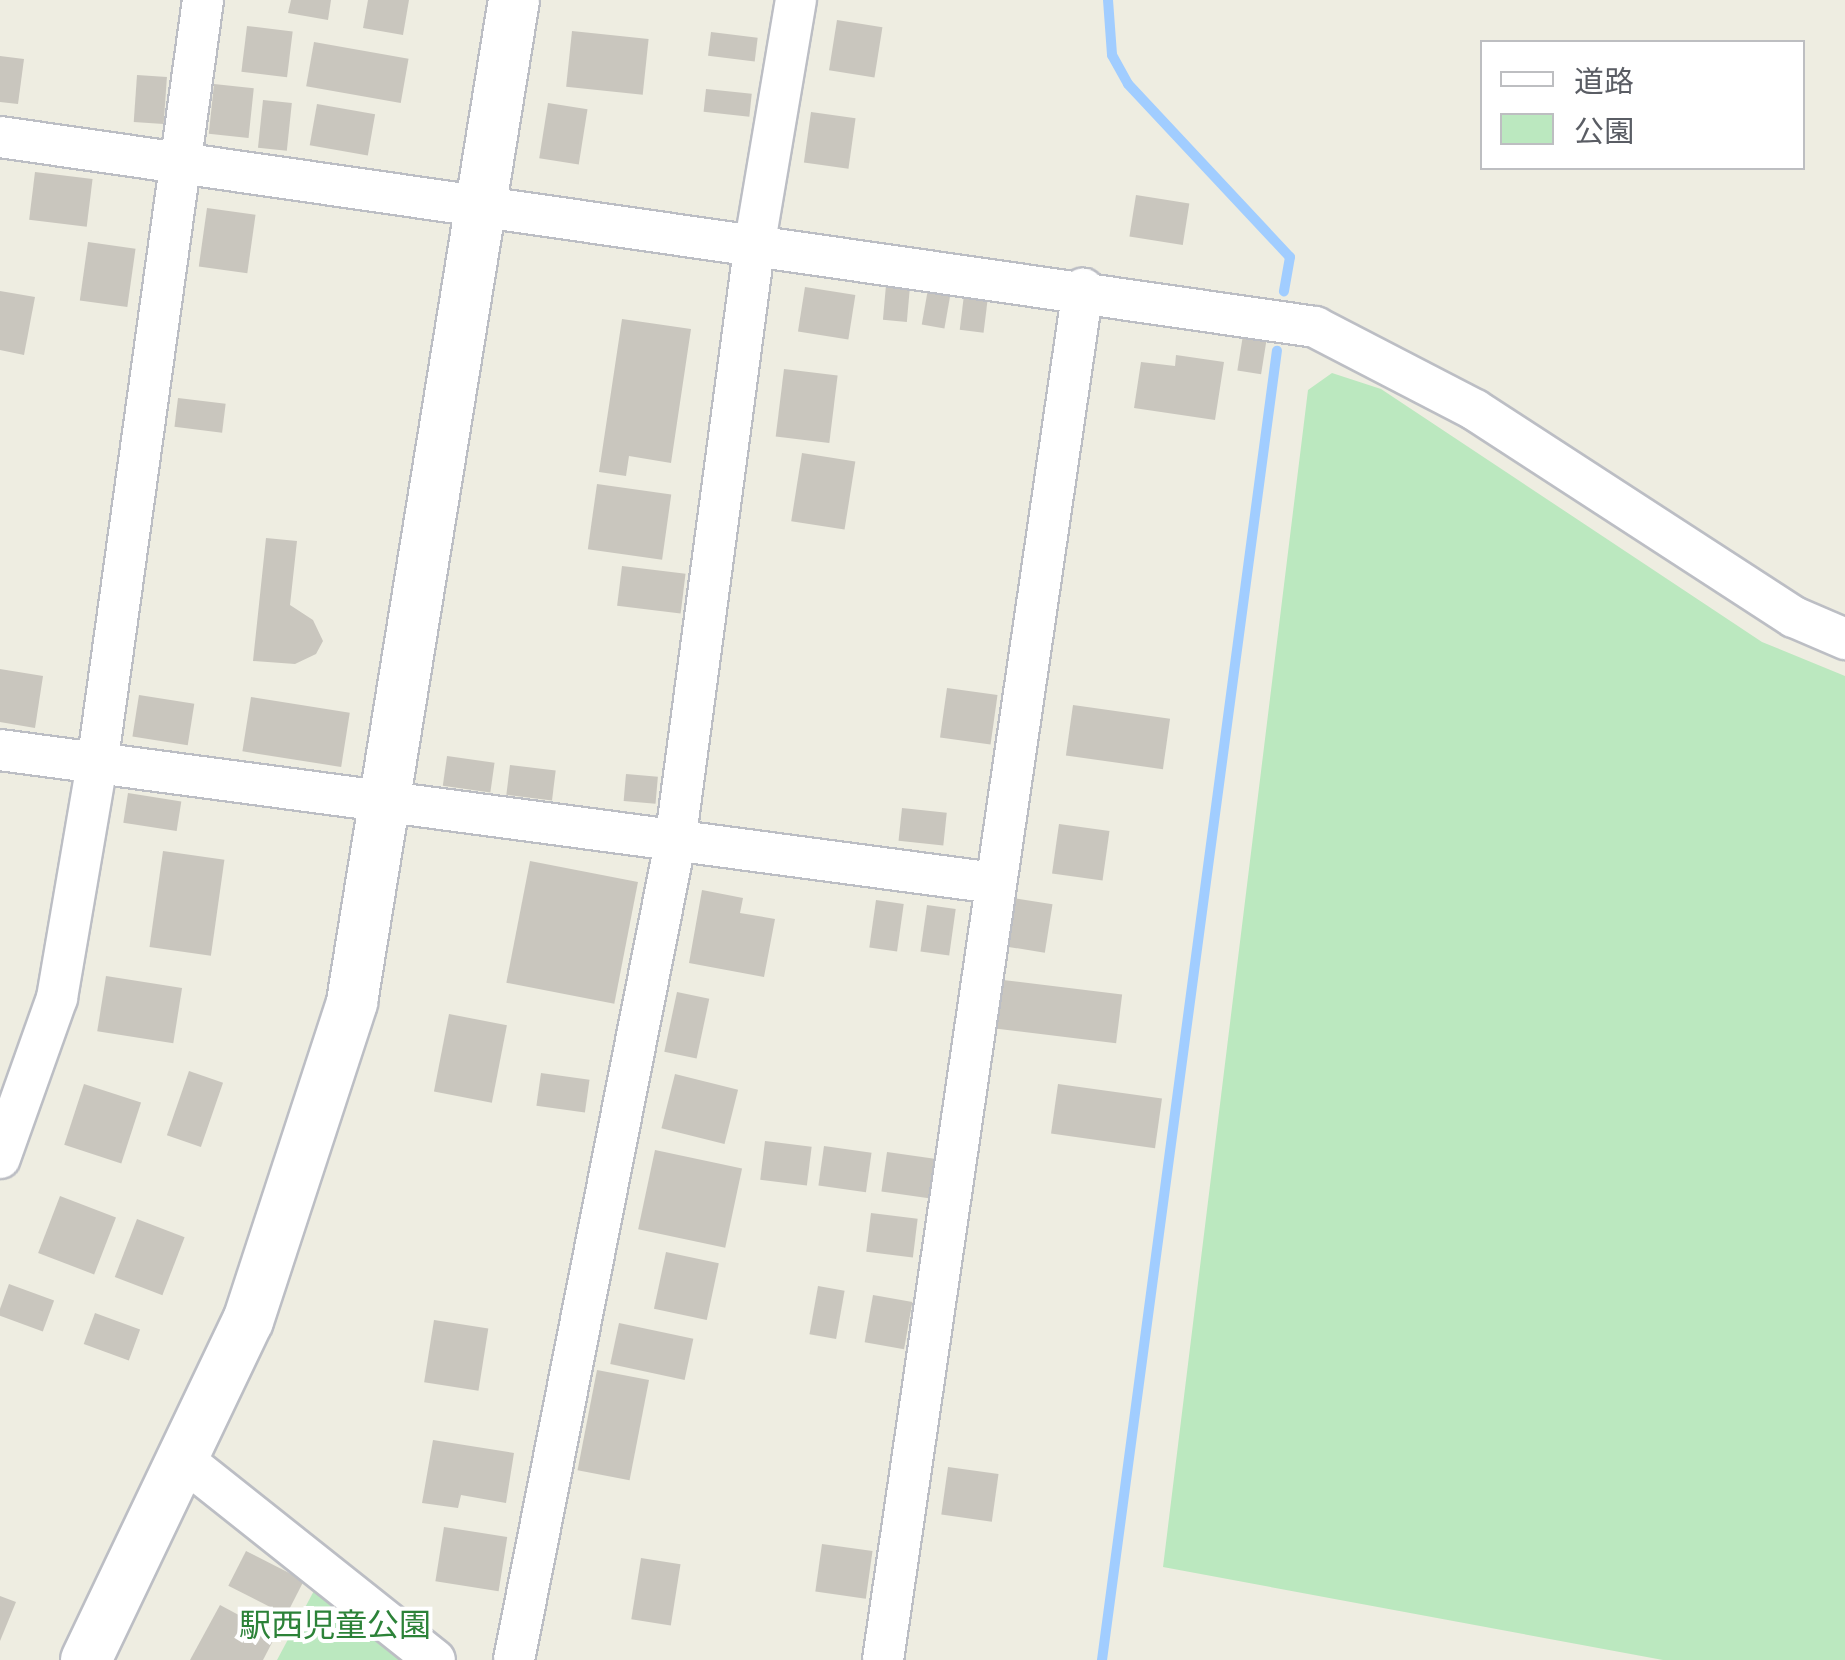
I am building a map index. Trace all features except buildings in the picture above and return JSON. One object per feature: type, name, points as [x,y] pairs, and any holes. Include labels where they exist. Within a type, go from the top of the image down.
[{"type":"street","points":[[0,1158],[57,998],[97,765],[203,0]]},
{"type":"street","points":[[86,1660],[186,1462],[248,1321],[308,1150],[352,1002],[387,806],[477,210],[514,0]]},
{"type":"street","points":[[514,1660],[675,843],[755,242],[796,0]]},
{"type":"street","points":[[0,139],[477,210],[755,242],[1315,326],[1474,410],[1794,617],[1845,638]]},
{"type":"street","points":[[883,1660],[1083,289]]},
{"type":"street","points":[[0,750],[387,806],[994,883]]},
{"type":"street","points":[[186,1462],[435,1660]]},
{"type":"green space","points":[[1332,373],[1381,389],[1762,642],[1845,676],[1845,1660],[1663,1660],[1163,1567],[1308,390]]},
{"type":"green space","name":"駅西児童公園","points":[[324,1572],[435,1660],[277,1660]]},
{"type":"waterway","points":[[1108,0],[1112,55],[1128,84],[1290,257],[1284,291]]},
{"type":"waterway","points":[[1102,1660],[1277,351]]}]
